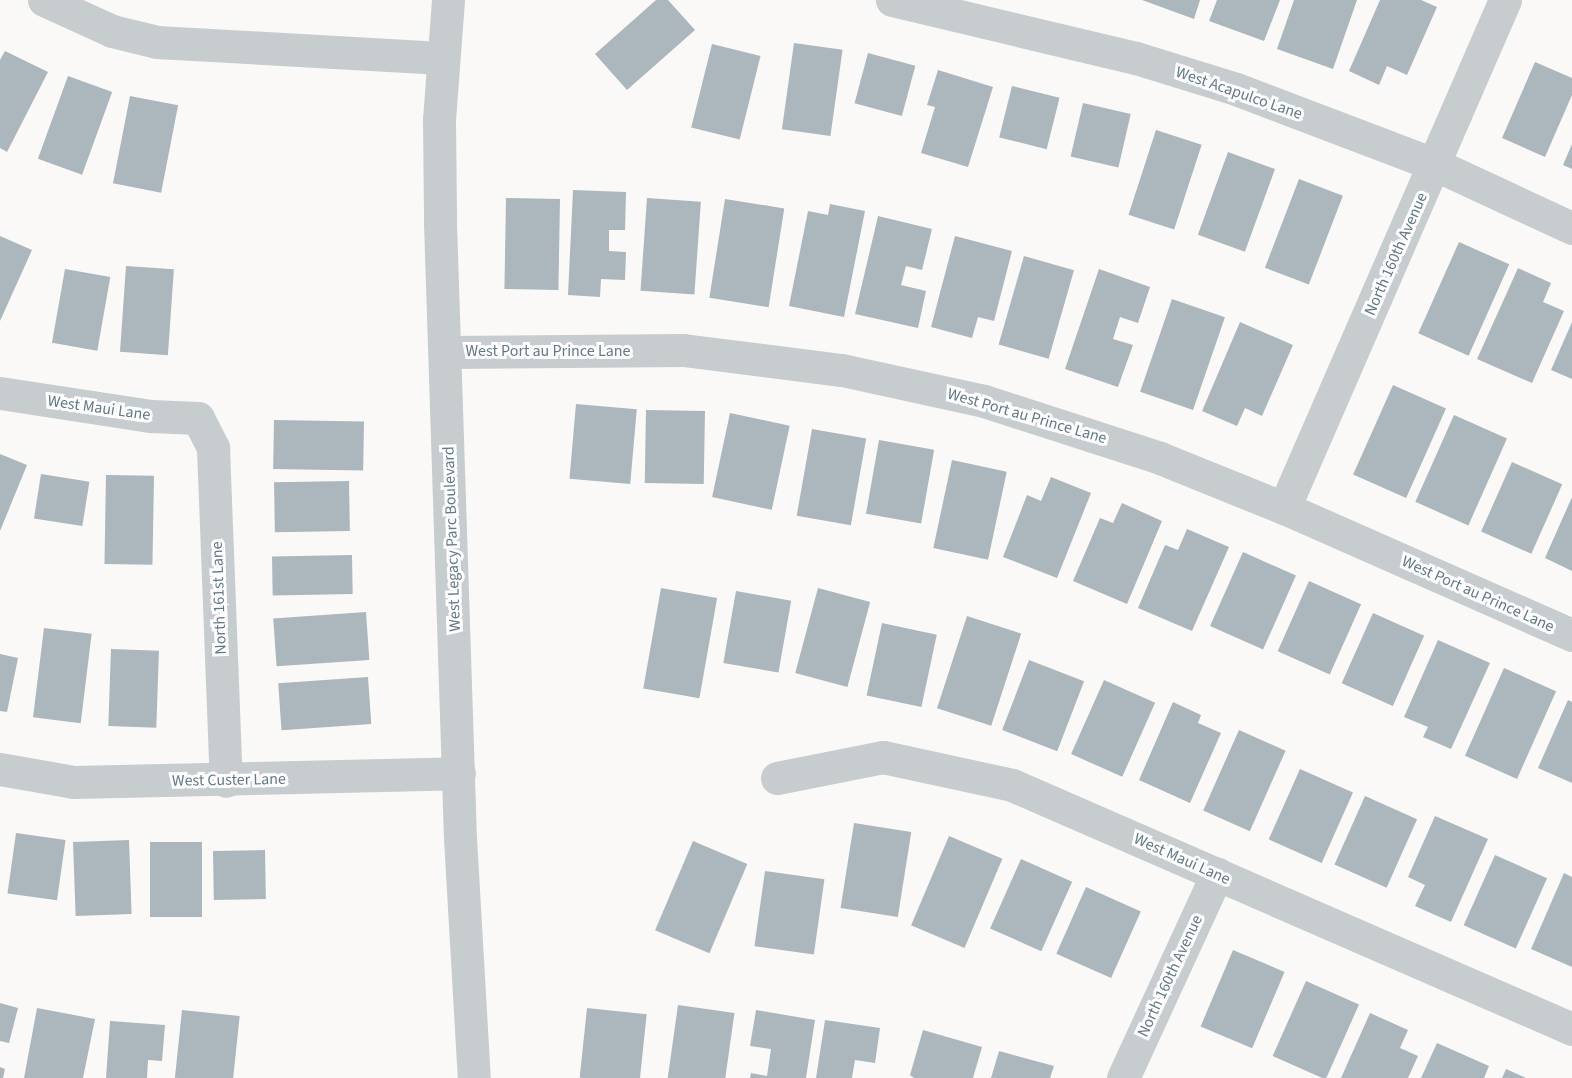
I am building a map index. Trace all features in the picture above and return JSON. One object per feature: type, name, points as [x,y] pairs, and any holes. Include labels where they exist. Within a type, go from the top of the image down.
[{"type":"street","points":[[44,0],[112,31],[157,42],[442,58]]},
{"type":"street","name":"West Legacy Parc Boulevard","points":[[448,0],[442,58],[440,223],[459,773],[474,1078]]},
{"type":"street","name":"West Acapulco Lane","points":[[892,0],[1136,58],[1236,89],[1436,165],[1572,228]]},
{"type":"street","name":"North 160th Avenue","points":[[1284,508],[1436,165],[1505,0]]},
{"type":"street","name":"West Port au Prince Lane","points":[[446,352],[683,350],[842,370],[984,401],[1078,429],[1284,508],[1572,635]]},
{"type":"street","name":"West Maui Lane","points":[[0,393],[151,416],[198,418]]},
{"type":"street","name":"North 161st Lane","points":[[198,418],[213,448],[226,781]]},
{"type":"street","name":"West Maui Lane","points":[[777,778],[883,758],[1012,785],[1572,1029]]},
{"type":"street","name":"West Custer Lane","points":[[0,769],[74,782],[226,781],[459,773]]},
{"type":"street","name":"North 160th Avenue","points":[[1124,1078],[1217,874]]},
{"type":"building","points":[[656,0],[668,0],[695,30],[627,90],[595,54]]},
{"type":"building","points":[[1142,0],[1200,0],[1194,19]]},
{"type":"building","points":[[1217,0],[1280,0],[1264,41],[1209,21]]},
{"type":"building","points":[[1294,0],[1357,0],[1333,69],[1277,49]]},
{"type":"building","points":[[1380,0],[1421,0],[1437,7],[1407,75],[1387,66],[1379,85],[1349,71]]},
{"type":"building","points":[[794,43],[843,50],[830,136],[782,129]]},
{"type":"building","points":[[712,44],[761,56],[740,140],[691,127]]},
{"type":"building","points":[[5,51],[48,72],[7,152],[0,148],[0,60]]},
{"type":"building","points":[[868,53],[915,66],[902,116],[855,103]]},
{"type":"building","points":[[1535,62],[1572,78],[1572,95],[1545,157],[1502,138]]},
{"type":"building","points":[[938,70],[993,87],[968,167],[921,153],[935,107],[927,105]]},
{"type":"building","points":[[68,76],[112,92],[82,175],[38,159]]},
{"type":"building","points":[[1012,86],[1060,98],[1047,149],[999,137]]},
{"type":"building","points":[[130,96],[178,105],[161,193],[113,183]]},
{"type":"building","points":[[1083,103],[1131,114],[1118,168],[1071,157]]},
{"type":"building","points":[[1156,130],[1202,145],[1174,229],[1128,215]]},
{"type":"building","points":[[1572,144],[1572,169],[1563,165]]},
{"type":"building","points":[[1228,152],[1275,169],[1245,252],[1198,235]]},
{"type":"building","points":[[1299,179],[1343,196],[1309,285],[1265,268]]},
{"type":"building","points":[[573,190],[626,192],[625,230],[609,230],[609,251],[626,252],[625,280],[601,279],[600,297],[568,295]]},
{"type":"building","points":[[506,198],[560,199],[558,290],[504,289]]},
{"type":"building","points":[[647,198],[701,202],[694,295],[641,291]]},
{"type":"building","points":[[725,199],[784,208],[769,307],[709,298]]},
{"type":"building","points":[[830,204],[865,211],[844,317],[789,306],[808,211],[828,215]]},
{"type":"building","points":[[878,216],[932,229],[922,270],[906,266],[901,285],[926,291],[918,328],[855,314]]},
{"type":"building","points":[[0,236],[32,250],[0,321]]},
{"type":"building","points":[[955,236],[1012,251],[994,321],[978,317],[972,338],[931,327]]},
{"type":"building","points":[[1459,242],[1509,264],[1469,356],[1418,333]]},
{"type":"building","points":[[1024,256],[1074,270],[1049,359],[999,344]]},
{"type":"building","points":[[126,266],[174,269],[168,355],[120,352]]},
{"type":"building","points":[[1518,268],[1551,283],[1543,302],[1564,311],[1532,383],[1477,359]]},
{"type":"building","points":[[65,269],[110,277],[97,351],[52,343]]},
{"type":"building","points":[[1099,269],[1150,287],[1138,323],[1120,317],[1113,339],[1133,345],[1118,387],[1065,369]]},
{"type":"building","points":[[1172,299],[1225,317],[1193,410],[1140,392]]},
{"type":"building","points":[[1240,322],[1293,345],[1262,416],[1245,408],[1237,426],[1202,411]]},
{"type":"building","points":[[1572,322],[1572,379],[1551,370]]},
{"type":"building","points":[[1393,385],[1446,409],[1406,498],[1353,475]]},
{"type":"building","points":[[576,404],[637,409],[630,484],[569,479]]},
{"type":"building","points":[[646,410],[705,411],[704,484],[645,483]]},
{"type":"building","points":[[730,413],[790,426],[772,510],[712,497]]},
{"type":"building","points":[[1454,415],[1507,439],[1468,525],[1415,502]]},
{"type":"building","points":[[274,420],[364,422],[363,471],[273,469]]},
{"type":"building","points":[[812,429],[866,439],[851,525],[797,516]]},
{"type":"building","points":[[879,440],[934,450],[921,524],[866,514]]},
{"type":"building","points":[[0,454],[27,465],[0,531]]},
{"type":"building","points":[[952,460],[1007,472],[988,560],[933,548]]},
{"type":"building","points":[[1512,462],[1562,484],[1531,554],[1481,531]]},
{"type":"building","points":[[41,474],[89,482],[82,526],[34,518]]},
{"type":"building","points":[[106,475],[154,476],[152,565],[104,564]]},
{"type":"building","points":[[1051,477],[1091,493],[1057,578],[1003,557],[1027,495],[1041,501]]},
{"type":"building","points":[[349,481],[350,531],[275,532],[274,482]]},
{"type":"building","points":[[1572,497],[1572,571],[1545,558]]},
{"type":"building","points":[[1122,503],[1162,521],[1127,604],[1073,581],[1100,518],[1113,523]]},
{"type":"building","points":[[1187,529],[1229,547],[1192,631],[1138,608],[1165,545],[1178,550]]},
{"type":"building","points":[[1243,552],[1296,576],[1263,650],[1210,626]]},
{"type":"building","points":[[352,555],[353,594],[273,595],[272,556]]},
{"type":"building","points":[[1309,581],[1361,604],[1330,675],[1278,651]]},
{"type":"building","points":[[661,588],[717,598],[699,698],[643,688]]},
{"type":"building","points":[[818,588],[870,602],[847,687],[795,673]]},
{"type":"building","points":[[736,591],[791,601],[778,673],[723,663]]},
{"type":"building","points":[[366,612],[369,660],[277,666],[273,618]]},
{"type":"building","points":[[1373,613],[1424,636],[1393,706],[1342,683]]},
{"type":"building","points":[[967,616],[1021,634],[991,726],[937,708]]},
{"type":"building","points":[[882,623],[937,635],[921,707],[867,695]]},
{"type":"building","points":[[44,628],[92,634],[81,723],[33,717]]},
{"type":"building","points":[[1438,640],[1490,663],[1451,749],[1423,737],[1428,727],[1404,717]]},
{"type":"building","points":[[111,649],[159,651],[156,728],[108,726]]},
{"type":"building","points":[[0,654],[18,658],[7,712],[0,711]]},
{"type":"building","points":[[1029,660],[1084,681],[1057,751],[1002,730]]},
{"type":"building","points":[[1504,668],[1556,691],[1517,779],[1465,756]]},
{"type":"building","points":[[368,677],[371,724],[281,730],[278,683]]},
{"type":"building","points":[[1104,680],[1155,703],[1122,777],[1071,754]]},
{"type":"building","points":[[1568,700],[1572,702],[1572,783],[1538,768]]},
{"type":"building","points":[[1173,702],[1201,715],[1198,723],[1221,733],[1190,803],[1139,780]]},
{"type":"building","points":[[1239,730],[1286,751],[1250,831],[1203,810]]},
{"type":"building","points":[[1300,769],[1353,793],[1322,863],[1269,839]]},
{"type":"building","points":[[1365,796],[1417,819],[1387,888],[1334,865]]},
{"type":"building","points":[[1435,816],[1488,839],[1451,922],[1415,906],[1425,885],[1408,877]]},
{"type":"building","points":[[854,823],[911,832],[898,917],[841,908]]},
{"type":"building","points":[[16,833],[66,840],[57,900],[8,893]]},
{"type":"building","points":[[949,836],[1002,859],[964,948],[911,925]]},
{"type":"building","points":[[129,840],[132,914],[76,916],[73,842]]},
{"type":"building","points":[[693,841],[747,864],[709,953],[655,930]]},
{"type":"building","points":[[150,842],[202,842],[202,917],[150,917]]},
{"type":"building","points":[[265,850],[266,899],[214,900],[213,851]]},
{"type":"building","points":[[1495,855],[1547,878],[1516,949],[1464,925]]},
{"type":"building","points":[[1021,859],[1072,882],[1041,951],[990,928]]},
{"type":"building","points":[[765,871],[824,879],[814,955],[754,946]]},
{"type":"building","points":[[1564,873],[1572,877],[1572,967],[1531,949]]},
{"type":"building","points":[[1086,887],[1141,911],[1111,978],[1056,954]]},
{"type":"building","points":[[1233,950],[1285,972],[1252,1048],[1201,1026]]},
{"type":"building","points":[[1306,981],[1359,1005],[1326,1078],[1273,1056]]},
{"type":"building","points":[[0,1003],[18,1008],[9,1043],[0,1041]]},
{"type":"building","points":[[678,1005],[734,1013],[725,1078],[668,1078]]},
{"type":"building","points":[[37,1008],[95,1019],[83,1078],[24,1078]]},
{"type":"building","points":[[587,1008],[647,1014],[640,1078],[580,1078]]},
{"type":"building","points":[[182,1010],[240,1016],[233,1078],[175,1078]]},
{"type":"building","points":[[756,1010],[815,1020],[806,1078],[750,1078],[751,1073],[767,1076],[771,1049],[750,1046]]},
{"type":"building","points":[[1370,1013],[1408,1030],[1400,1048],[1418,1056],[1408,1078],[1341,1078]]},
{"type":"building","points":[[825,1020],[880,1028],[875,1063],[855,1060],[852,1078],[816,1078]]},
{"type":"building","points":[[110,1021],[165,1025],[162,1061],[148,1060],[147,1078],[106,1078]]},
{"type":"building","points":[[923,1030],[982,1047],[973,1078],[914,1078],[910,1075]]},
{"type":"building","points":[[1437,1043],[1489,1066],[1484,1078],[1421,1078]]},
{"type":"building","points":[[999,1051],[1054,1066],[1050,1078],[991,1078]]},
{"type":"building","points":[[0,1067],[5,1069],[3,1078],[0,1078]]},
{"type":"building","points":[[1506,1069],[1526,1078],[1502,1078]]}]
